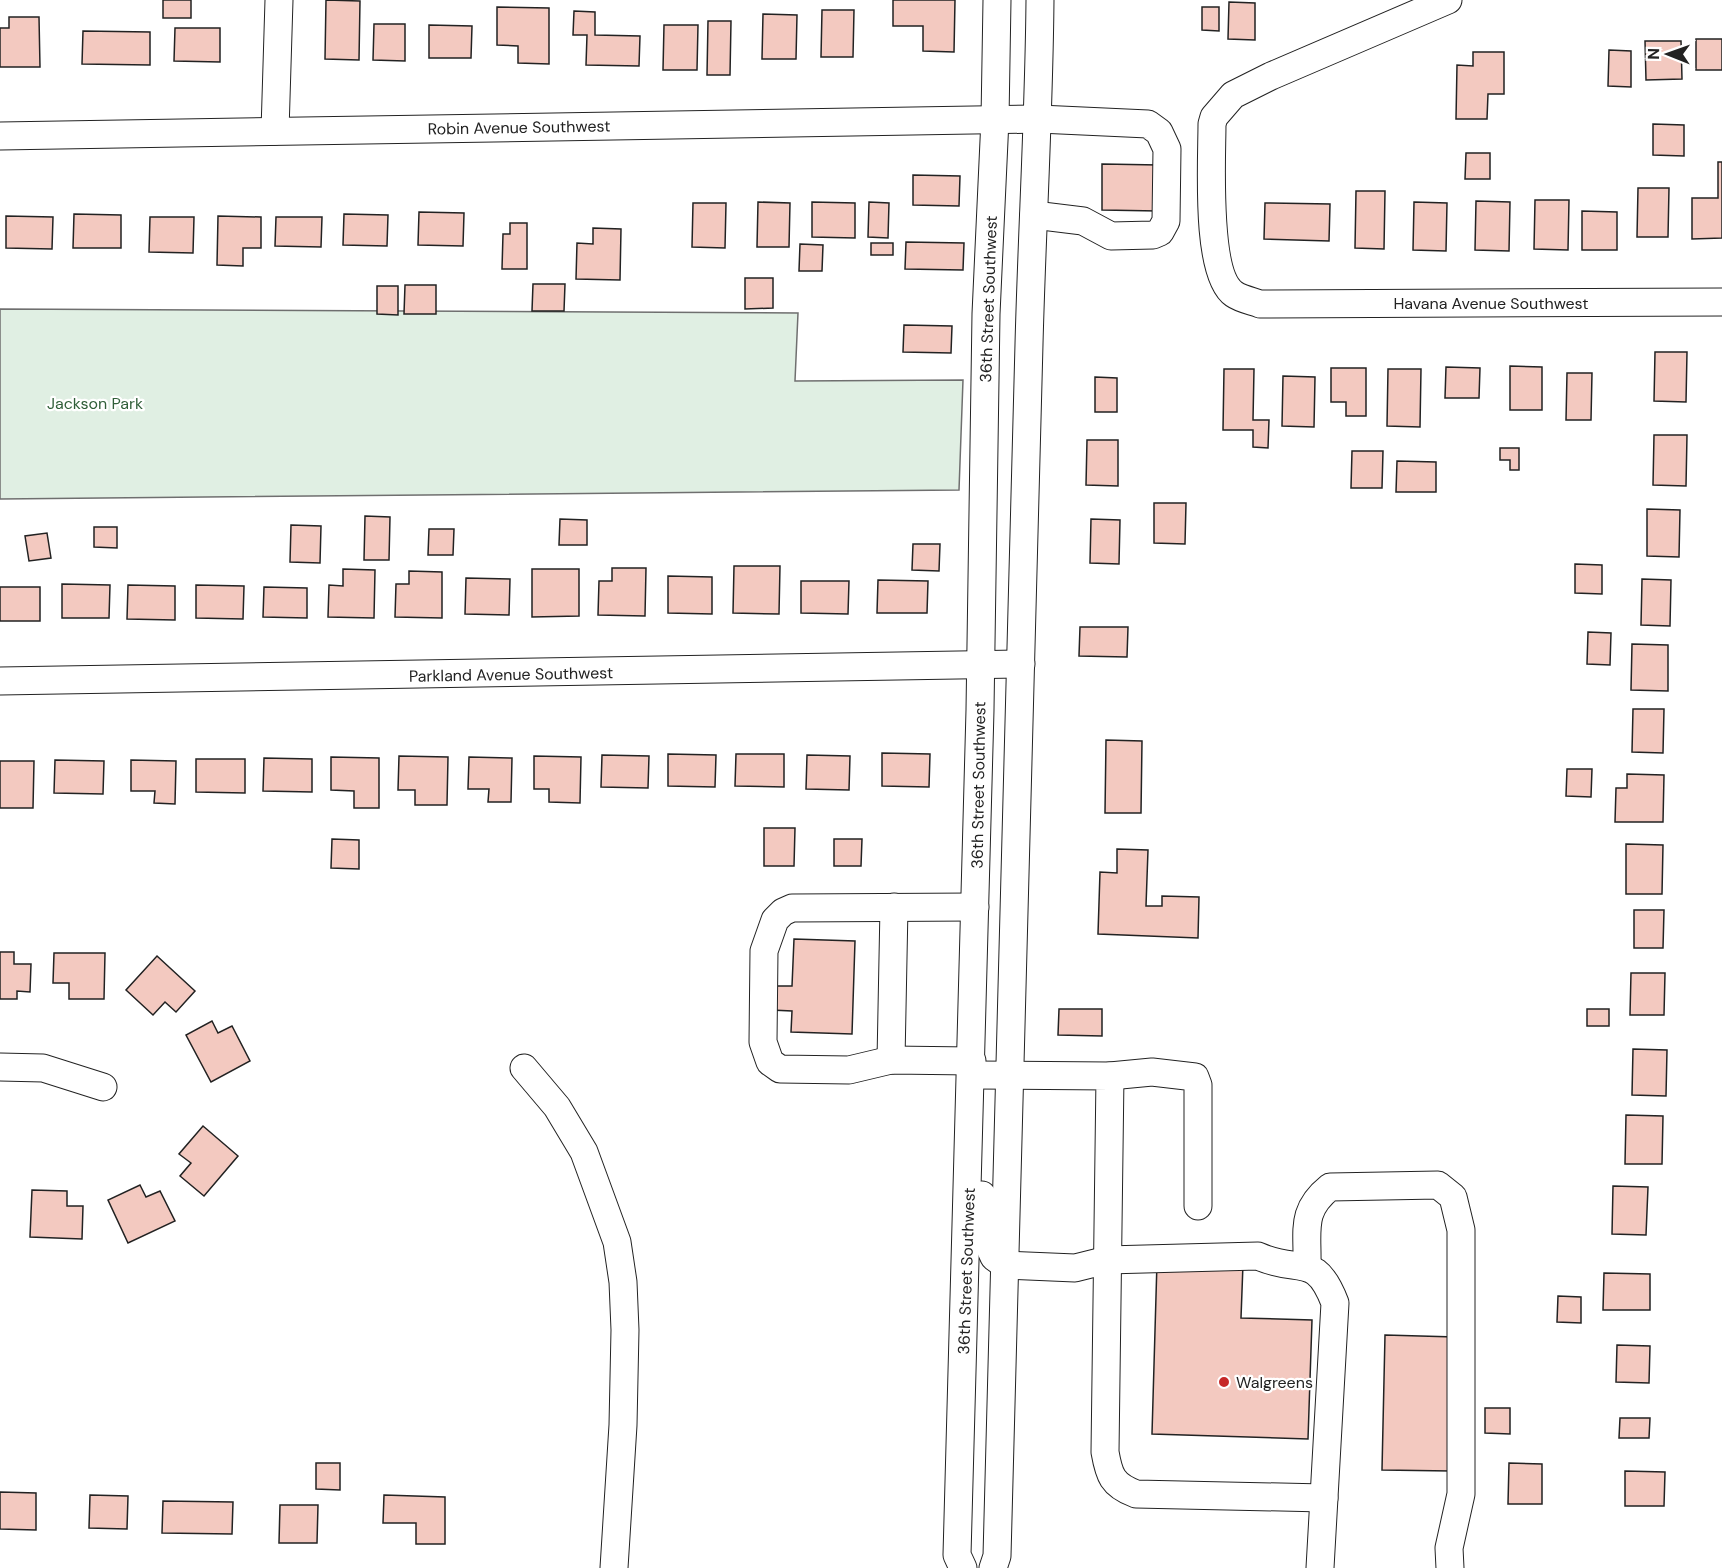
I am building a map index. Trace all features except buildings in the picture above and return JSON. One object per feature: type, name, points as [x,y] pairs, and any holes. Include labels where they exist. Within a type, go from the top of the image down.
[{"type":"street","points":[[275,131],[279,0]]},
{"type":"street","name":"36th Street Southwest","points":[[963,1568],[957,1555],[972,1068],[986,314],[995,119],[997,0]]},
{"type":"street","points":[[993,1568],[997,1556],[1012,1076],[1021,664],[1034,215],[1039,119],[1040,0]]},
{"type":"street","name":"Havana Avenue Southwest","points":[[1448,0],[1261,80],[1233,95],[1214,117],[1212,124],[1212,205],[1218,270],[1234,294],[1260,304],[1722,302]]},
{"type":"street","name":"Robin Avenue Southwest","points":[[0,136],[995,119],[1148,124],[1159,132],[1167,149],[1166,221],[1160,232],[1153,235],[1111,236],[1083,221],[1034,215]]},
{"type":"street","name":"Parkland Avenue Southwest","points":[[0,681],[1021,664]]},
{"type":"street","points":[[891,1060],[894,907]]},
{"type":"street","points":[[975,907],[792,908],[783,912],[768,933],[764,963],[763,1042],[764,1052],[770,1062],[780,1069],[849,1070],[891,1060],[972,1068],[1012,1076],[1110,1076],[1152,1072],[1194,1077],[1198,1085],[1198,1206]]},
{"type":"street","points":[[0,1067],[43,1068],[103,1087]]},
{"type":"street","points":[[524,1068],[557,1107],[584,1152],[617,1242],[623,1282],[625,1330],[623,1425],[614,1568]]},
{"type":"street","points":[[1110,1076],[1104,1452],[1109,1474],[1121,1488],[1136,1494],[1324,1498]]},
{"type":"street","points":[[970,1144],[982,1192],[984,1224],[989,1246],[994,1257],[1005,1265],[1075,1268],[1107,1260],[1258,1256],[1278,1265],[1307,1266],[1326,1280],[1335,1303],[1320,1568]]},
{"type":"street","points":[[1307,1266],[1309,1209],[1316,1198],[1330,1187],[1438,1185],[1453,1197],[1461,1230],[1461,1494],[1449,1548],[1450,1568]]},
{"type":"green space","name":"Jackson Park","points":[[0,309],[798,313],[795,381],[963,380],[959,490],[0,499]]},
{"type":"place","name":"Walgreens","points":[[1224,1382]]}]
